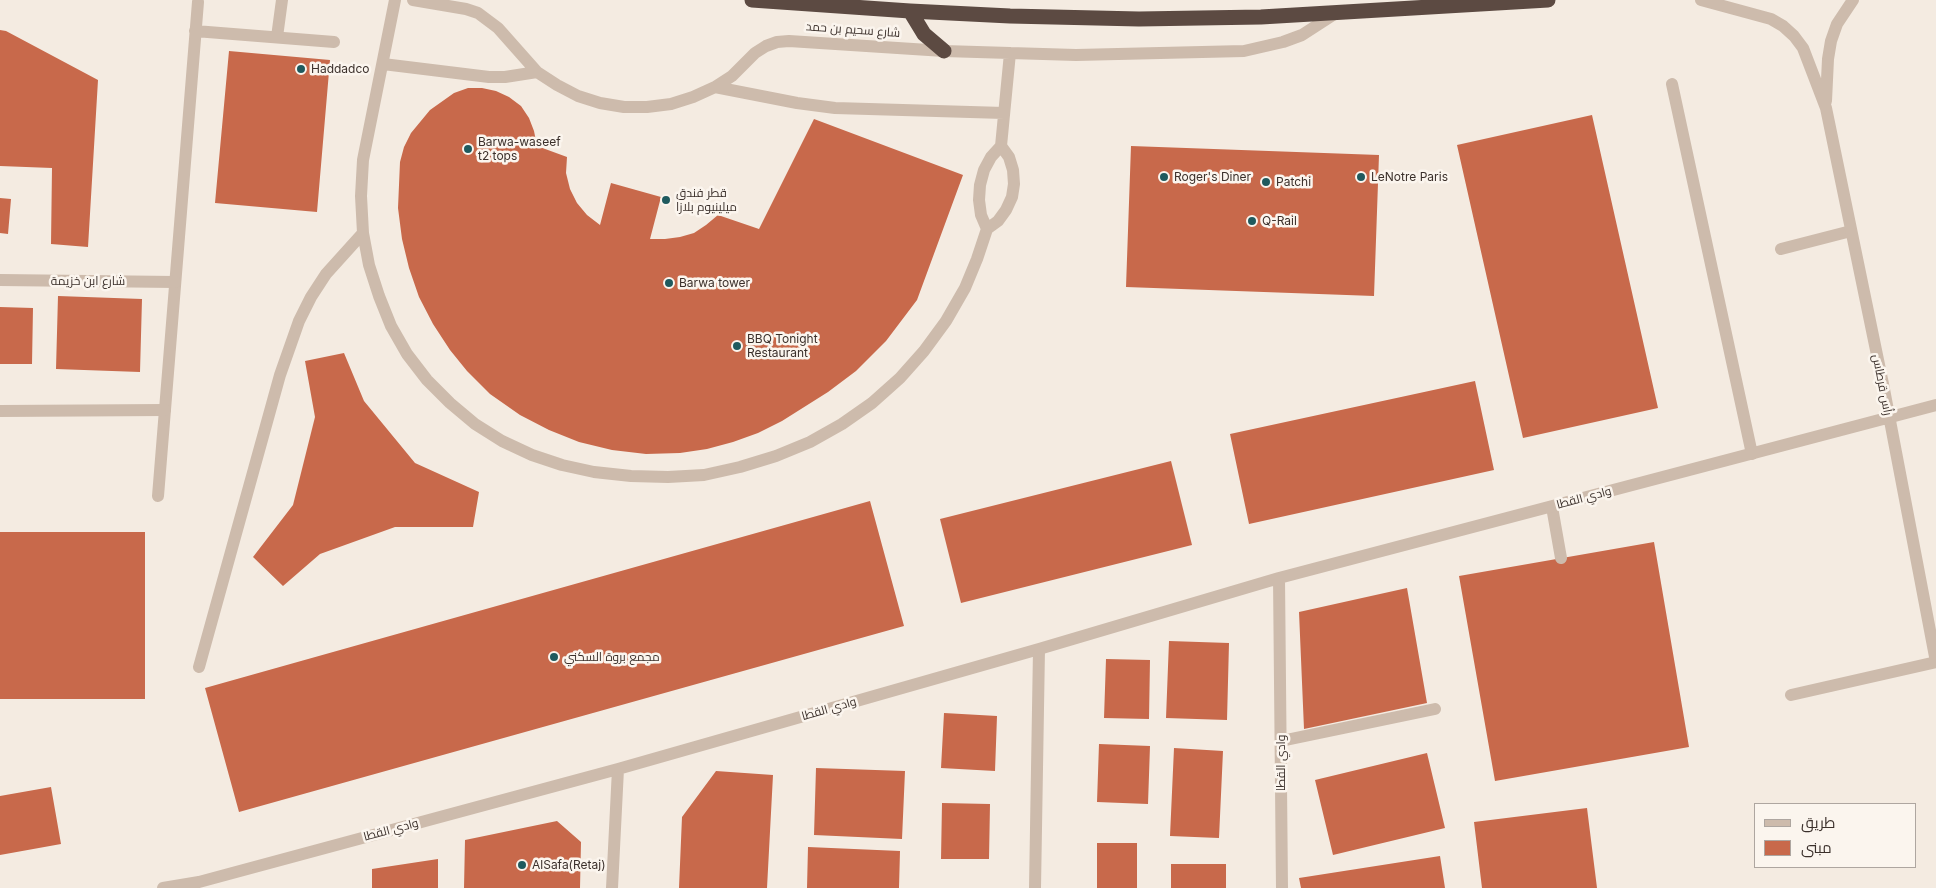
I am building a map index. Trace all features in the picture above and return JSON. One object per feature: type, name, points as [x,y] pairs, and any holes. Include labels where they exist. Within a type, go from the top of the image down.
[{"type":"highway","name":"شارع سحيم بن حمد","points":[[752,0],[1010,16],[1139,19],[1261,17],[1548,0]]},
{"type":"highway","points":[[910,11],[924,34],[944,51]]},
{"type":"street","points":[[277,37],[282,0]]},
{"type":"street","points":[[395,0],[363,160],[361,196],[363,233],[369,265],[379,296],[391,326],[407,354],[427,380],[450,403],[475,424],[502,441],[532,455],[562,465],[594,472],[631,476],[668,477],[704,475],[776,456],[810,442],[842,424],[872,403],[900,378],[924,351],[946,321],[965,288],[987,229],[998,221],[1006,210],[1012,197],[1014,170],[1001,146]]},
{"type":"street","name":"شارع سحيم بن حمد","points":[[413,0],[466,9],[478,13],[498,28],[537,72],[557,85],[578,96],[600,103],[624,107],[671,104],[693,97],[715,87],[732,76],[755,53],[777,42],[796,41],[944,51],[1010,53],[1125,55],[1244,51],[1270,46],[1302,35],[1336,13]]},
{"type":"street","name":"رأس قرطاس","points":[[1702,0],[1771,20],[1783,26],[1803,48],[1826,108],[1936,662]]},
{"type":"street","name":"رأس قرطاس","points":[[1826,108],[1828,59],[1831,41],[1837,24],[1853,0]]},
{"type":"street","points":[[158,496],[198,2]]},
{"type":"street","points":[[195,31],[334,42]]},
{"type":"street","points":[[987,229],[979,200],[980,185],[984,170],[991,157],[1001,146],[1010,53]]},
{"type":"street","points":[[383,64],[489,77],[506,77],[537,72]]},
{"type":"street","points":[[1672,84],[1752,454]]},
{"type":"street","points":[[715,87],[797,104],[835,108],[1004,113]]},
{"type":"street","points":[[1781,249],[1851,231]]},
{"type":"street","points":[[198,667],[280,375],[299,321],[311,296],[326,274],[363,233]]},
{"type":"street","name":"شارع ابن خزيمة","points":[[0,280],[175,282]]},
{"type":"street","name":"وادي القطا","points":[[163,888],[199,882],[618,769],[1039,649],[1279,578],[1936,405]]},
{"type":"street","points":[[0,412],[165,410]]},
{"type":"street","points":[[1552,507],[1561,558]]},
{"type":"street","name":"وادي القطا","points":[[1279,578],[1282,888]]},
{"type":"street","points":[[1035,888],[1039,649]]},
{"type":"street","points":[[1791,695],[1936,662]]},
{"type":"street","points":[[1281,741],[1435,709]]},
{"type":"street","points":[[612,888],[618,769]]},
{"type":"building","points":[[0,30],[6,31],[98,80],[88,247],[51,244],[52,168],[0,166]]},
{"type":"building","points":[[229,51],[330,60],[317,212],[215,203]]},
{"type":"building","name":"Barwa tower","points":[[468,88],[496,91],[509,97],[521,106],[529,118],[537,146],[567,157],[566,173],[570,189],[577,203],[587,215],[600,225],[611,183],[661,197],[650,239],[680,237],[694,233],[718,215],[759,229],[814,119],[963,175],[917,300],[886,341],[856,371],[828,392],[782,421],[758,433],[733,442],[707,449],[680,453],[646,454],[612,450],[579,442],[549,430],[520,415],[490,394],[467,371],[450,350],[433,324],[419,297],[402,239],[398,208],[400,162],[404,147],[411,133],[430,110],[454,93]]},
{"type":"building","points":[[1592,115],[1658,408],[1523,438],[1457,145]]},
{"type":"building","name":"Q-Rail","points":[[1131,146],[1379,155],[1374,296],[1126,287]]},
{"type":"building","points":[[0,198],[11,199],[8,234],[0,233]]},
{"type":"building","points":[[58,296],[142,299],[140,372],[56,369]]},
{"type":"building","points":[[0,307],[33,308],[32,364],[0,364]]},
{"type":"building","points":[[344,353],[364,401],[415,463],[479,492],[473,527],[395,527],[320,554],[283,586],[253,557],[293,505],[315,417],[305,361]]},
{"type":"building","points":[[1475,381],[1494,470],[1249,524],[1230,434]]},
{"type":"building","points":[[1171,461],[1192,545],[961,603],[940,519]]},
{"type":"building","name":"مجمع بروة السكني","points":[[870,501],[904,626],[239,812],[205,688]]},
{"type":"building","points":[[0,532],[145,532],[145,699],[0,699]]},
{"type":"building","points":[[1654,542],[1689,747],[1495,781],[1459,576]]},
{"type":"building","points":[[1407,588],[1427,703],[1304,729],[1299,612]]},
{"type":"building","points":[[1169,641],[1229,643],[1227,720],[1166,718]]},
{"type":"building","points":[[1106,659],[1150,660],[1149,719],[1104,718]]},
{"type":"building","points":[[944,713],[997,716],[995,771],[941,768]]},
{"type":"building","points":[[1099,744],[1150,746],[1148,804],[1097,802]]},
{"type":"building","points":[[1174,748],[1223,751],[1219,838],[1170,836]]},
{"type":"building","points":[[1427,753],[1445,828],[1333,855],[1315,780]]},
{"type":"building","points":[[816,768],[905,771],[902,839],[814,835]]},
{"type":"building","points":[[716,771],[773,775],[767,888],[679,888],[682,817]]},
{"type":"building","points":[[51,787],[61,844],[0,855],[0,796]]},
{"type":"building","points":[[942,803],[990,804],[989,859],[941,859]]},
{"type":"building","points":[[1587,808],[1597,888],[1482,888],[1474,822]]},
{"type":"building","name":"AlSafa(Retaj)","points":[[557,821],[581,842],[580,888],[464,888],[465,840]]},
{"type":"building","points":[[1097,843],[1137,843],[1137,888],[1097,888]]},
{"type":"building","points":[[808,847],[900,851],[899,888],[807,888]]},
{"type":"building","points":[[1440,856],[1445,888],[1301,888],[1299,878]]},
{"type":"building","points":[[438,859],[438,888],[372,888],[372,869]]},
{"type":"building","points":[[1171,864],[1226,864],[1226,888],[1171,888]]},
{"type":"place","name":"Haddadco","points":[[301,69]]},
{"type":"place","name":"Barwa-waseef t2 tops","points":[[468,149]]},
{"type":"place","name":"Roger's Diner","points":[[1164,177]]},
{"type":"place","name":"LeNotre Paris","points":[[1361,177]]},
{"type":"place","name":"Patchi","points":[[1266,182]]},
{"type":"place","name":"قطر فندق ميلينيوم بلازا","points":[[666,200]]},
{"type":"place","name":"Q-Rail","points":[[1252,221]]},
{"type":"place","name":"Barwa tower","points":[[669,283]]},
{"type":"place","name":"BBQ Tonight Restaurant","points":[[737,346]]},
{"type":"place","name":"مجمع بروة السكني","points":[[554,657]]},
{"type":"place","name":"AlSafa(Retaj)","points":[[522,865]]}]
